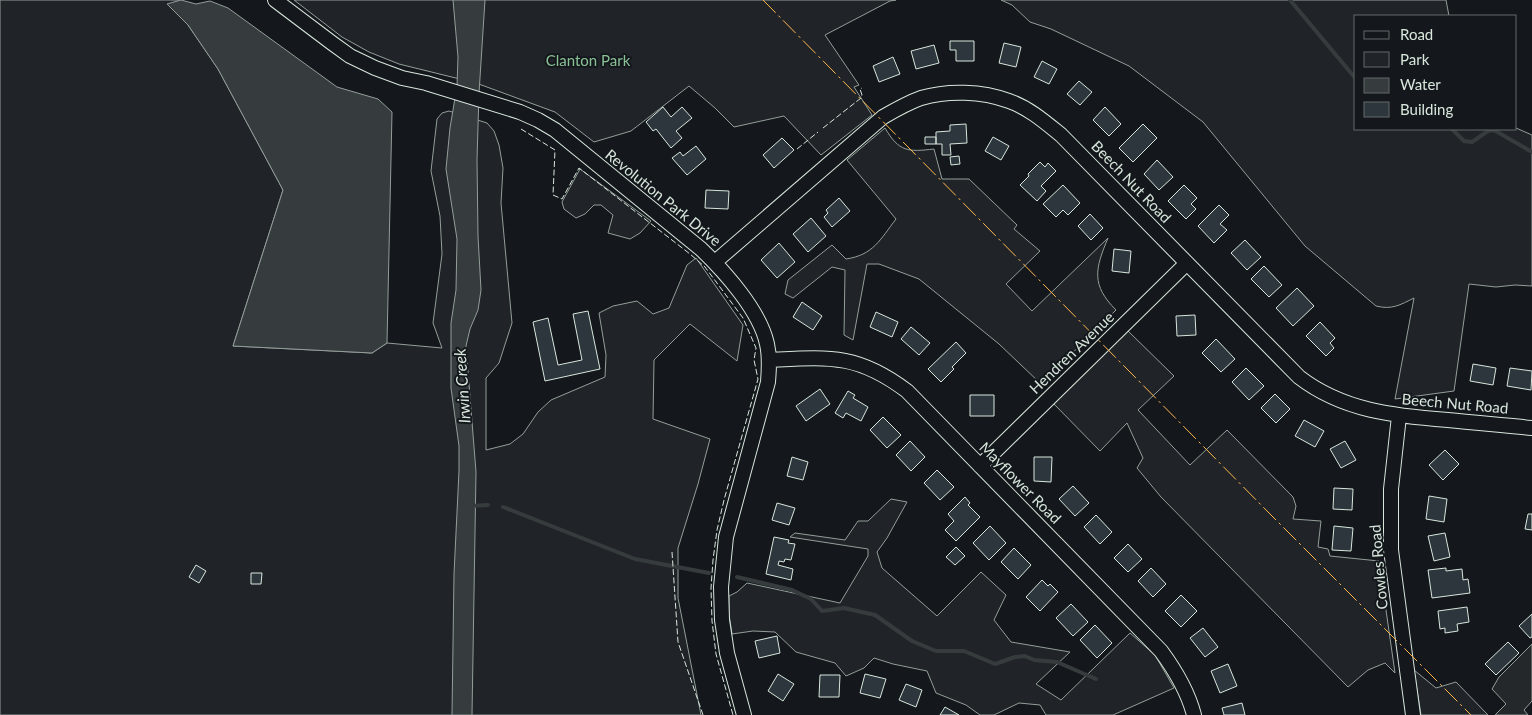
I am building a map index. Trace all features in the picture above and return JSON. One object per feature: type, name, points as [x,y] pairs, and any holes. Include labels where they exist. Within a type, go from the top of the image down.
[{"type":"street","name":"Revolution Park Drive","points":[[275,0],[350,56],[375,68],[402,78],[490,102],[538,120],[555,130],[681,231],[715,262],[736,288],[759,323],[767,344],[769,360],[768,382],[726,537],[721,587],[722,620],[727,654],[744,715]]},
{"type":"street","name":"Beech Nut Road","points":[[715,262],[883,117],[902,106],[922,98],[966,93],[989,96],[1009,101],[1035,114],[1075,147],[1299,378],[1308,384],[1328,396],[1352,405],[1399,416],[1532,428]]},
{"type":"street","name":"Hendren Avenue","points":[[980,466],[1186,263]]},
{"type":"street","name":"Mayflower Road","points":[[769,360],[816,357],[840,359],[861,364],[880,372],[907,391],[1161,650],[1192,705],[1194,715]]},
{"type":"street","name":"Cowles Road","points":[[1399,416],[1391,489],[1391,550],[1413,715]]},
{"type":"green space","points":[[0,0],[182,0],[168,5],[188,25],[218,69],[283,190],[233,346],[372,353],[387,343],[442,348],[433,323],[442,254],[440,216],[431,171],[437,119],[442,113],[449,111],[487,123],[494,131],[499,145],[503,168],[501,203],[512,323],[499,363],[486,378],[486,450],[510,444],[523,434],[538,412],[551,400],[605,377],[606,355],[599,313],[613,306],[637,301],[653,314],[669,308],[687,265],[696,258],[743,325],[737,361],[690,324],[654,360],[653,419],[710,439],[678,548],[678,598],[701,715],[0,715]]},
{"type":"green space","name":"Clanton Park","points":[[294,0],[896,0],[890,1],[825,35],[859,85],[854,87],[872,115],[821,155],[784,116],[734,127],[689,86],[631,131],[594,142],[555,112],[476,83],[399,64],[369,52],[342,37]]},
{"type":"green space","points":[[1001,0],[1446,0],[1449,15],[1354,15],[1354,130],[1517,130],[1517,128],[1532,135],[1532,286],[1496,287],[1469,284],[1454,391],[1395,399],[1414,298],[1391,307],[1376,306],[1305,246],[1203,122],[1129,66],[1051,29],[1030,22],[1012,5]]},
{"type":"green space","points":[[885,128],[895,142],[905,149],[934,149],[942,179],[969,179],[1017,225],[1014,229],[1040,251],[1006,284],[1032,311],[1108,238],[1100,259],[1098,276],[1102,293],[1116,310],[1041,384],[999,344],[919,279],[879,264],[867,264],[853,340],[844,335],[845,270],[832,267],[793,298],[785,294],[788,280],[832,245],[846,259],[863,254],[880,240],[896,219],[847,160]]},
{"type":"green space","points":[[580,169],[651,221],[640,233],[630,239],[608,233],[613,215],[601,205],[594,205],[585,214],[576,218],[564,209],[562,202]]},
{"type":"green space","points":[[1128,331],[1174,376],[1138,410],[1190,465],[1227,430],[1293,497],[1296,506],[1293,519],[1321,521],[1318,547],[1328,549],[1330,556],[1379,561],[1395,673],[1385,663],[1368,670],[1348,687],[1161,497],[1137,468],[1143,458],[1127,423],[1100,451],[1053,403]]},
{"type":"green space","points":[[891,499],[907,502],[877,552],[882,568],[937,616],[981,572],[1006,595],[994,620],[1011,642],[1070,652],[1036,684],[1061,700],[1130,633],[1155,655],[1174,688],[1113,715],[1046,715],[1040,705],[1019,703],[994,715],[980,715],[966,705],[936,693],[927,671],[874,658],[864,668],[846,676],[835,663],[796,652],[775,632],[753,631],[732,634],[729,596],[747,583],[840,603],[868,556],[868,549],[790,537],[795,533],[845,540],[858,521],[868,521]]},
{"type":"green space","points":[[1414,670],[1436,688],[1456,682],[1488,715],[1421,715]]},
{"type":"shaded area","points":[[1532,644],[1532,701],[1524,710],[1528,715],[1495,715],[1506,704],[1492,689],[1499,677]]},
{"type":"water","points":[[181,0],[196,4],[210,1],[228,8],[337,87],[378,99],[392,112],[387,343],[372,353],[233,346],[283,190],[218,69],[188,25],[167,4]]},
{"type":"water","name":"Irwin Creek","points":[[453,0],[485,0],[477,160],[481,290],[478,310],[470,329],[466,346],[476,472],[472,715],[452,715],[454,574],[459,446],[451,388],[451,323],[456,290],[457,239],[446,169],[457,86],[458,57]]},
{"type":"building","points":[[950,41],[974,41],[974,61],[956,61],[956,50],[950,50]]},
{"type":"building","points":[[1004,43],[1021,47],[1016,67],[999,63]]},
{"type":"building","points":[[934,45],[939,63],[916,69],[911,51]]},
{"type":"building","points":[[893,57],[900,74],[879,82],[873,66]]},
{"type":"building","points":[[1042,61],[1057,69],[1049,84],[1034,77]]},
{"type":"building","points":[[1079,81],[1092,92],[1080,105],[1067,94]]},
{"type":"building","points":[[663,107],[671,117],[682,107],[692,118],[676,131],[682,138],[671,148],[656,129],[653,131],[646,122]]},
{"type":"building","points":[[1105,107],[1121,124],[1109,136],[1093,120]]},
{"type":"building","points":[[966,124],[967,143],[950,144],[951,155],[942,155],[942,144],[936,144],[936,132],[950,131],[950,125]]},
{"type":"building","points":[[1143,124],[1157,138],[1133,162],[1119,148]]},
{"type":"building","points":[[925,137],[936,137],[936,144],[925,144]]},
{"type":"building","points":[[993,137],[1009,146],[1001,160],[985,151]]},
{"type":"building","points":[[782,138],[794,150],[774,168],[763,155]]},
{"type":"building","points":[[696,146],[706,159],[687,175],[672,158],[680,152],[683,156]]},
{"type":"building","points":[[959,156],[960,164],[951,165],[950,157]]},
{"type":"building","points":[[1157,160],[1173,177],[1159,190],[1144,174]]},
{"type":"building","points":[[1040,162],[1045,167],[1048,163],[1056,171],[1041,186],[1046,191],[1037,201],[1020,185]]},
{"type":"building","points":[[1063,185],[1080,203],[1068,215],[1063,210],[1056,217],[1043,204]]},
{"type":"building","points":[[1184,185],[1197,198],[1191,204],[1196,209],[1186,219],[1168,201]]},
{"type":"building","points":[[706,190],[729,191],[728,209],[705,208]]},
{"type":"building","points":[[839,198],[850,211],[832,227],[824,217],[828,213],[826,210]]},
{"type":"building","points":[[1219,205],[1229,215],[1220,224],[1227,230],[1214,243],[1198,226]]},
{"type":"building","points":[[1090,214],[1103,228],[1091,240],[1078,226]]},
{"type":"building","points":[[811,218],[826,236],[808,252],[793,234]]},
{"type":"building","points":[[1245,240],[1261,257],[1247,270],[1231,253]]},
{"type":"building","points":[[779,243],[795,262],[777,278],[761,260]]},
{"type":"building","points":[[1114,249],[1131,251],[1129,273],[1112,271]]},
{"type":"building","points":[[1264,266],[1282,285],[1269,297],[1251,279]]},
{"type":"building","points":[[1297,288],[1314,306],[1293,326],[1276,308]]},
{"type":"building","points":[[802,302],[822,316],[813,330],[793,317]]},
{"type":"building","points":[[588,311],[600,369],[545,381],[533,322],[548,318],[558,365],[582,360],[573,314]]},
{"type":"building","points":[[876,312],[898,322],[892,337],[870,327]]},
{"type":"building","points":[[1195,315],[1196,335],[1177,336],[1176,316]]},
{"type":"building","points":[[1320,322],[1335,338],[1330,343],[1334,348],[1326,356],[1306,336]]},
{"type":"building","points":[[911,327],[930,343],[919,355],[901,339]]},
{"type":"building","points":[[1216,339],[1235,359],[1221,372],[1202,353]]},
{"type":"building","points":[[956,342],[966,353],[941,382],[928,369]]},
{"type":"building","points":[[1473,364],[1496,368],[1493,385],[1470,381]]},
{"type":"building","points":[[1246,368],[1264,386],[1249,400],[1232,382]]},
{"type":"building","points":[[1510,368],[1532,371],[1531,390],[1507,386]]},
{"type":"building","points":[[820,389],[830,404],[806,421],[796,406]]},
{"type":"building","points":[[848,391],[855,395],[853,398],[868,407],[861,421],[846,413],[843,418],[835,413]]},
{"type":"building","points":[[1275,394],[1290,409],[1276,423],[1261,408]]},
{"type":"building","points":[[970,395],[994,395],[994,416],[970,416]]},
{"type":"building","points":[[883,417],[901,435],[887,448],[870,430]]},
{"type":"building","points":[[1304,420],[1324,431],[1315,447],[1295,436]]},
{"type":"building","points":[[910,441],[925,457],[911,471],[896,455]]},
{"type":"building","points":[[1345,441],[1356,460],[1341,468],[1330,449]]},
{"type":"building","points":[[1445,450],[1459,464],[1443,480],[1429,465]]},
{"type":"building","points":[[792,457],[808,462],[803,480],[787,476]]},
{"type":"building","points":[[1034,457],[1052,457],[1051,482],[1034,481]]},
{"type":"building","points":[[937,470],[954,487],[940,500],[924,483]]},
{"type":"building","points":[[1073,486],[1089,503],[1075,516],[1059,499]]},
{"type":"building","points":[[1334,488],[1353,489],[1352,510],[1333,509]]},
{"type":"building","points":[[1429,496],[1447,499],[1444,522],[1426,519]]},
{"type":"building","points":[[965,497],[970,503],[968,505],[980,517],[956,541],[945,530],[954,521],[948,514]]},
{"type":"building","points":[[777,503],[795,508],[789,525],[772,520]]},
{"type":"building","points":[[1528,514],[1532,514],[1532,530],[1525,529]]},
{"type":"building","points":[[1096,515],[1112,532],[1100,544],[1084,527]]},
{"type":"building","points":[[990,526],[1006,543],[989,560],[973,543]]},
{"type":"building","points":[[1334,526],[1353,528],[1351,551],[1332,550]]},
{"type":"building","points":[[1445,533],[1450,557],[1434,561],[1428,536]]},
{"type":"building","points":[[774,537],[789,540],[788,543],[795,544],[791,560],[779,561],[778,565],[793,569],[791,580],[766,574]]},
{"type":"building","points":[[1128,544],[1142,559],[1128,572],[1114,558]]},
{"type":"building","points":[[956,547],[965,556],[955,565],[946,557]]},
{"type":"building","points":[[1014,548],[1031,565],[1018,579],[1001,562]]},
{"type":"building","points":[[196,565],[206,571],[199,583],[189,577]]},
{"type":"building","points":[[1151,568],[1166,584],[1153,597],[1138,581]]},
{"type":"building","points":[[1446,568],[1446,571],[1462,569],[1463,580],[1468,579],[1470,593],[1432,598],[1428,570]]},
{"type":"building","points":[[251,573],[262,573],[261,584],[251,584]]},
{"type":"building","points":[[1042,580],[1048,586],[1050,584],[1058,592],[1040,611],[1026,597]]},
{"type":"building","points":[[1181,595],[1197,611],[1181,627],[1165,611]]},
{"type":"building","points":[[1071,604],[1088,622],[1073,636],[1056,618]]},
{"type":"building","points":[[1467,607],[1469,622],[1457,624],[1458,631],[1445,633],[1445,628],[1440,629],[1438,611]]},
{"type":"building","points":[[1532,614],[1532,637],[1530,638],[1519,626]]},
{"type":"building","points":[[1095,625],[1112,643],[1097,658],[1080,640]]},
{"type":"building","points":[[1203,628],[1218,647],[1205,657],[1190,638]]},
{"type":"building","points":[[777,636],[780,653],[759,658],[755,641]]},
{"type":"building","points":[[1508,642],[1519,653],[1496,675],[1485,664]]},
{"type":"building","points":[[1228,664],[1237,686],[1220,693],[1211,671]]},
{"type":"building","points":[[778,674],[794,684],[783,701],[768,691]]},
{"type":"building","points":[[865,674],[886,679],[880,698],[860,693]]},
{"type":"building","points":[[820,675],[840,675],[839,697],[819,697]]},
{"type":"building","points":[[906,684],[922,690],[916,707],[899,700]]},
{"type":"building","points":[[1242,703],[1245,715],[1224,715],[1222,708]]},
{"type":"building","points":[[945,707],[959,715],[940,715]]},
{"type":"waterway","points":[[1290,0],[1354,77]]},
{"type":"waterway","points":[[1453,130],[1464,141],[1472,142],[1488,131],[1494,130]]},
{"type":"waterway","points":[[1494,130],[1532,152]]},
{"type":"waterway","points":[[470,506],[488,505]]},
{"type":"waterway","points":[[503,507],[635,559],[709,573]]},
{"type":"waterway","points":[[737,577],[792,590],[811,599],[822,611],[844,608],[875,615],[912,641],[936,651],[964,651],[995,664],[1015,657],[1025,656],[1034,660],[1057,662],[1096,679]]},
{"type":"fence","points":[[823,128],[861,98],[860,89],[862,88]]},
{"type":"fence","points":[[521,129],[555,150],[553,195],[562,199],[579,168],[705,267],[743,318],[756,348],[754,360],[758,379],[717,530],[711,588],[716,654],[733,715]]},
{"type":"fence","points":[[797,149],[818,132]]},
{"type":"fence","points":[[672,552],[678,642],[703,715]]},
{"type":"power","points":[[763,0],[1471,715]]}]
